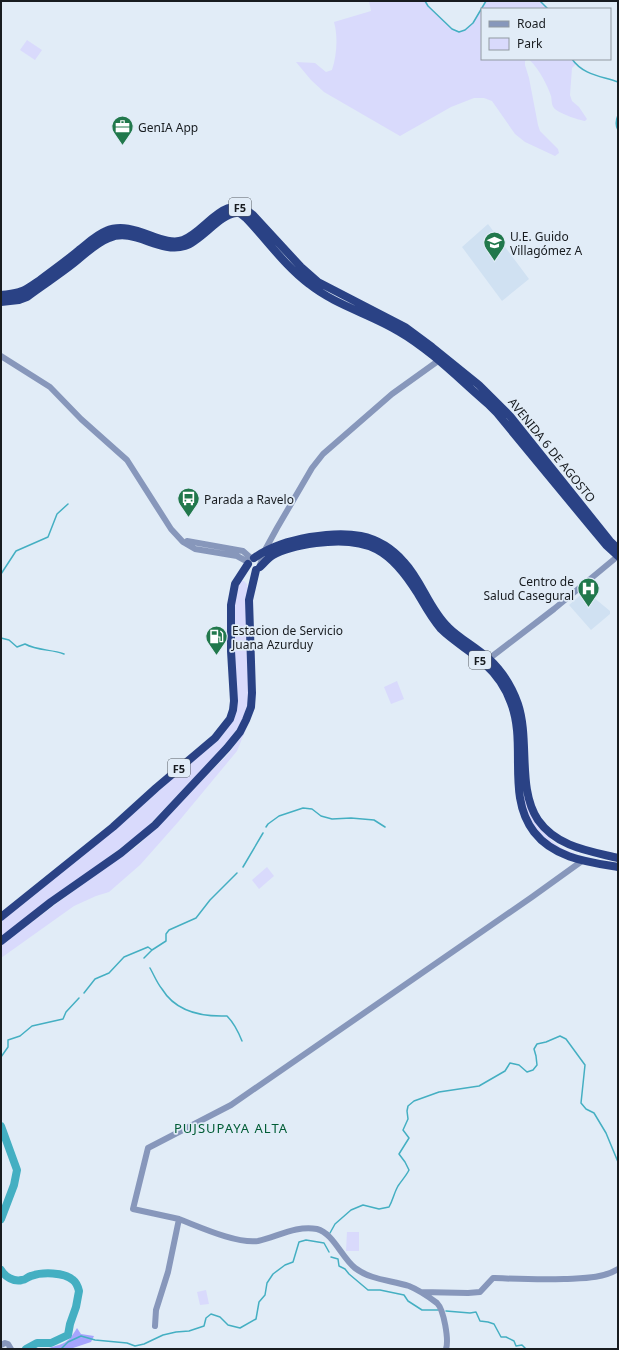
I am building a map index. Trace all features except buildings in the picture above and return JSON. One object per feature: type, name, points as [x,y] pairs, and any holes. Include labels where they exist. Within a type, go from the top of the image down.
[{"type":"highway","name":"AVENIDA 6 DE AGOSTO","points":[[1,295],[18,293],[24,290],[69,259],[98,235],[108,230],[119,228],[163,247],[193,242],[226,216],[237,210],[239,213],[249,216],[318,282],[405,327],[432,347],[474,386],[510,416],[605,535],[618,549]]},
{"type":"highway","name":"AVENIDA 6 DE AGOSTO","points":[[249,216],[299,276],[310,285],[334,300],[397,330],[474,386],[606,545],[618,556]]},
{"type":"highway","name":"AVENIDA 6 DE AGOSTO","points":[[1,302],[23,299],[73,264],[101,242],[128,232]]},
{"type":"highway","name":"F5","points":[[1,917],[114,826],[215,738],[230,719],[234,701],[231,651],[231,605],[235,584],[250,560],[265,550],[293,541],[338,534],[362,536],[389,548],[405,563],[448,627],[502,674],[509,684],[518,705],[524,742],[529,799],[534,813],[542,825],[560,840],[575,847],[618,858]]},
{"type":"highway","name":"F5","points":[[1,941],[51,902],[143,836],[227,748],[240,732],[251,707],[252,699],[249,600],[259,568],[273,554],[308,544],[337,541],[358,542],[373,547],[387,556],[402,570],[432,618],[441,629],[486,661],[507,692],[513,708],[517,731],[520,803],[528,822],[537,836],[546,844],[561,853],[582,861],[618,867]]},
{"type":"highway","points":[[550,832],[557,844],[576,854],[582,861],[597,858],[618,862]]},
{"type":"street","points":[[1,356],[50,387],[81,420],[127,460],[165,519],[184,542],[195,549],[237,556],[250,560]]},
{"type":"street","points":[[259,568],[265,550],[312,468],[323,454],[392,394],[438,361]]},
{"type":"street","points":[[486,661],[554,609],[618,556]]},
{"type":"street","points":[[446,1349],[448,1340],[440,1306],[431,1298],[410,1286],[375,1278],[355,1268],[347,1261],[329,1237],[317,1229],[284,1232],[258,1241],[250,1241],[234,1238],[179,1219],[133,1209],[148,1148],[231,1105],[582,861]]},
{"type":"street","points":[[155,1326],[156,1310],[168,1272],[179,1219]]},
{"type":"street","points":[[420,1292],[480,1292],[493,1278],[538,1280],[592,1278],[609,1274],[618,1269]]},
{"type":"street","points":[[2,1343],[8,1344],[11,1349]]},
{"type":"shaded area","name":"U.E. Guido Villagómez A","points":[[488,224],[529,279],[502,301],[462,247]]},
{"type":"shaded area","name":"Centro de Salud Casegural","points":[[585,591],[610,611],[610,614],[591,630],[569,605]]},
{"type":"shaded area","points":[[77,1328],[81,1334],[94,1336],[91,1342],[70,1349],[46,1349],[68,1341]]},
{"type":"green space","points":[[369,1],[427,1],[428,6],[452,29],[459,32],[465,30],[473,23],[481,9],[481,60],[526,60],[525,65],[540,131],[558,149],[559,153],[555,156],[525,142],[515,134],[492,101],[484,98],[474,98],[451,107],[400,136],[324,92],[311,80],[296,62],[315,63],[326,72],[332,70],[336,46],[334,22],[371,11]]},
{"type":"green space","points":[[486,1],[540,1],[547,8],[482,8]]},
{"type":"green space","points":[[27,40],[42,50],[35,60],[20,50]]},
{"type":"green space","points":[[529,60],[573,60],[576,64],[572,68],[570,95],[572,101],[579,107],[587,119],[585,121],[568,116],[554,108],[545,81]]},
{"type":"green space","points":[[240,581],[244,581],[247,584],[248,589],[249,694],[245,714],[232,738],[143,831],[1,937],[1,921],[231,721],[234,603]]},
{"type":"green space","points":[[397,681],[404,699],[391,704],[384,687]]},
{"type":"green space","points":[[246,729],[237,751],[140,865],[109,892],[74,906],[1,958],[1,945],[87,881],[136,847],[149,835],[230,752]]},
{"type":"green space","points":[[525,784],[551,840],[563,849],[574,853],[576,856],[550,844],[534,828],[523,801]]},
{"type":"green space","points":[[267,867],[274,876],[259,889],[252,880]]},
{"type":"green space","points":[[347,1232],[359,1232],[359,1251],[346,1251]]},
{"type":"green space","points":[[206,1290],[209,1304],[200,1305],[197,1292]]},
{"type":"waterway","points":[[425,1],[428,6],[452,29],[459,32],[465,30],[473,23],[481,9]]},
{"type":"waterway","points":[[482,8],[486,1]]},
{"type":"waterway","points":[[540,1],[547,8]]},
{"type":"waterway","points":[[573,60],[587,72],[618,82]]},
{"type":"waterway","points":[[618,115],[616,122],[618,130]]},
{"type":"waterway","points":[[1,574],[16,551],[48,537],[57,514],[68,504]]},
{"type":"waterway","points":[[1,638],[9,640],[17,647],[25,644],[35,648],[64,654]]},
{"type":"waterway","points":[[266,827],[279,816],[303,808],[312,809],[321,816],[332,819],[351,818],[374,820],[385,827]]},
{"type":"waterway","points":[[243,867],[263,833]]},
{"type":"waterway","points":[[84,993],[95,979],[109,973],[124,957],[148,947],[152,950],[166,941],[166,934],[169,930],[196,918],[210,900],[237,873]]},
{"type":"waterway","points":[[144,958],[152,950]]},
{"type":"waterway","points":[[150,968],[160,987],[174,1003],[190,1012],[227,1016],[236,1027],[242,1041]]},
{"type":"waterway","points":[[1,1057],[8,1047],[8,1040],[20,1036],[32,1026],[63,1019],[66,1012],[79,998]]},
{"type":"waterway","points":[[330,1233],[335,1224],[351,1210],[363,1205],[379,1209],[389,1207],[398,1186],[409,1170],[399,1154],[409,1138],[403,1130],[408,1119],[408,1106],[414,1101],[439,1092],[479,1086],[505,1071],[510,1063],[519,1065],[527,1072],[533,1070],[537,1065],[534,1049],[537,1044],[560,1036],[566,1039],[585,1065],[581,1103],[586,1109],[594,1113],[606,1133],[618,1162]]},
{"type":"waterway","points":[[1,1126],[17,1170],[14,1185],[1,1219]]},
{"type":"waterway","points":[[61,1349],[68,1342],[81,1336],[95,1340],[127,1343],[135,1346],[144,1344],[163,1335],[189,1331],[204,1326],[206,1318],[211,1314],[220,1317],[228,1325],[240,1328],[256,1319],[259,1302],[265,1295],[267,1283],[273,1274],[285,1265],[293,1262],[299,1242],[306,1240],[324,1243],[329,1252]]},
{"type":"waterway","points":[[331,1257],[338,1259],[339,1266],[345,1269],[368,1290],[380,1290],[404,1295],[408,1301],[422,1310],[438,1310]]},
{"type":"waterway","points":[[1,1270],[7,1277],[13,1280],[23,1280],[30,1276],[41,1274],[64,1275],[74,1281],[79,1291],[68,1335],[51,1343],[37,1343],[26,1349]]},
{"type":"waterway","points":[[446,1311],[476,1312],[480,1321],[494,1324],[501,1337],[506,1337],[514,1341],[516,1346],[522,1345],[526,1349]]},
{"type":"place","name":"GenIA App","points":[[123,146]]},
{"type":"place","name":"U.E. Guido Villagómez A","points":[[495,262]]},
{"type":"place","name":"Parada a Ravelo","points":[[189,518]]},
{"type":"place","name":"Centro de Salud Casegural","points":[[589,608]]},
{"type":"place","name":"Estacion de Servicio Juana Azurduy","points":[[217,656]]},
{"type":"district","name":"PUJSUPAYA ALTA","points":[[231,1128]]}]
